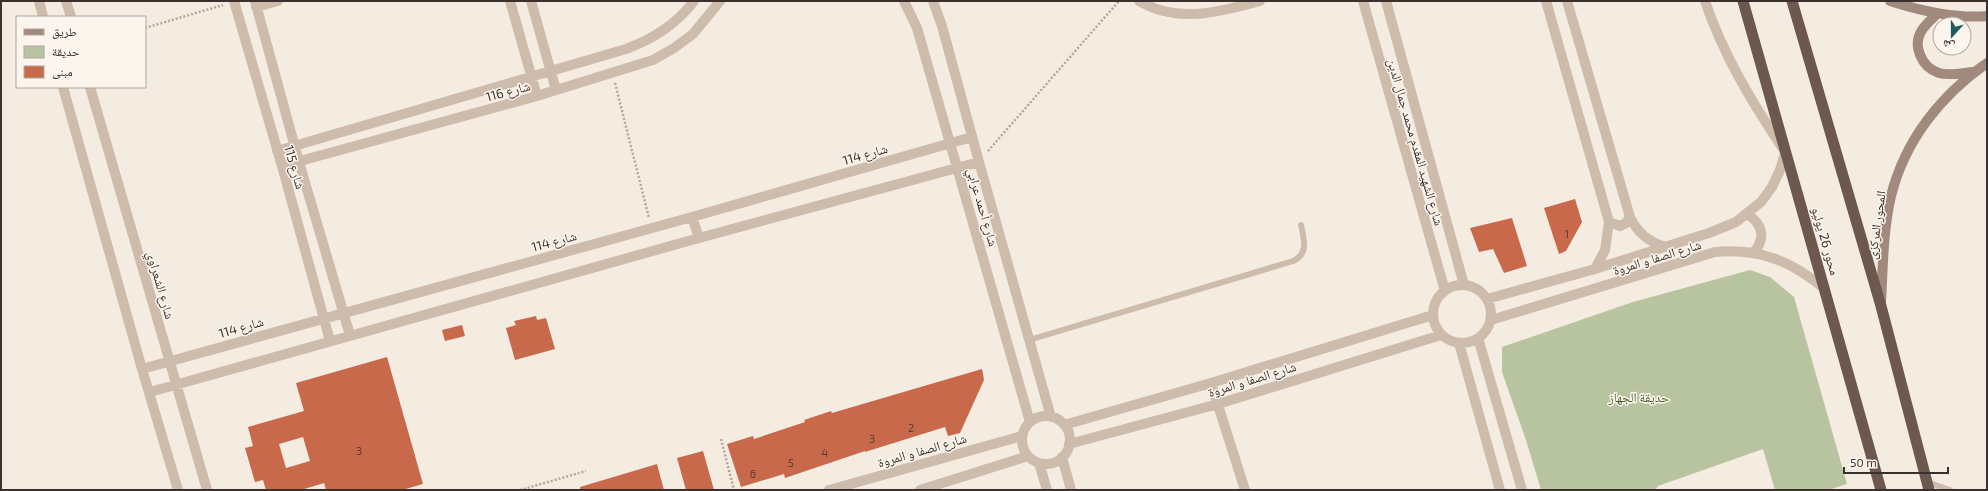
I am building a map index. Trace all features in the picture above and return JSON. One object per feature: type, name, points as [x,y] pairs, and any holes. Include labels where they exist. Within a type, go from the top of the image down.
[{"type":"highway","name":"محور 26 يوليو","points":[[1743,1],[1881,490]]},
{"type":"highway","points":[[1792,1],[1880,306],[1928,486]]},
{"type":"main road","points":[[1890,1],[1937,14],[1987,16]]},
{"type":"main road","points":[[1937,14],[1922,30],[1919,38],[1918,46],[1924,63],[1938,72],[1973,72]]},
{"type":"main road","name":"المحور المركزى","points":[[1880,306],[1886,228],[1892,196],[1902,165],[1916,135],[1935,108],[1958,84],[1987,62]]},
{"type":"street","points":[[39,1],[43,16]]},
{"type":"street","points":[[66,1],[71,16]]},
{"type":"street","points":[[255,4],[278,1]]},
{"type":"street","points":[[510,1],[537,96]]},
{"type":"street","points":[[531,1],[556,90]]},
{"type":"street","name":"شارع 116","points":[[277,151],[641,44],[667,28],[678,19],[694,1]]},
{"type":"street","name":"شارع 116","points":[[282,166],[537,96],[654,60],[693,34],[720,1]]},
{"type":"street","name":"شارع أحمد عرابي","points":[[904,1],[917,28],[1030,422]]},
{"type":"street","name":"شارع أحمد عرابي","points":[[933,1],[942,26],[978,162],[1051,416]]},
{"type":"street","points":[[1139,1],[1156,9],[1190,15],[1208,14],[1260,1]]},
{"type":"street","name":"شارع الشهيد المقدم محمد جمال الدين","points":[[1363,1],[1445,291]]},
{"type":"street","name":"شارع الشهيد المقدم محمد جمال الدين","points":[[1386,1],[1464,285]]},
{"type":"street","name":"شارع الصفا و المروة","points":[[1546,1],[1610,222],[1605,250],[1595,269]]},
{"type":"street","name":"شارع الصفا و المروة","points":[[1567,1],[1630,217],[1639,233],[1654,243],[1663,246]]},
{"type":"street","points":[[1705,1],[1730,62],[1747,94],[1785,153]]},
{"type":"street","name":"شارع 115","points":[[234,2],[282,166],[330,341]]},
{"type":"street","name":"شارع 115","points":[[255,4],[299,162],[350,335]]},
{"type":"street","points":[[63,88],[178,490]]},
{"type":"street","name":"شارع الشعراوي","points":[[90,88],[207,490]]},
{"type":"street","name":"شارع 114","points":[[142,368],[692,218],[972,137]]},
{"type":"street","name":"شارع الصفا و المروة","points":[[1487,299],[1595,269],[1723,228],[1748,214],[1761,202],[1772,187],[1780,170],[1785,153]]},
{"type":"street","points":[[150,392],[699,238],[978,162]]},
{"type":"street","points":[[1748,214],[1759,224],[1762,231],[1762,239],[1754,252]]},
{"type":"street","points":[[1610,222],[1620,226],[1626,223],[1630,217]]},
{"type":"street","points":[[692,218],[699,238]]},
{"type":"street","name":"شارع الصفا و المروة","points":[[1491,320],[1715,252],[1754,252],[1783,261],[1798,269],[1825,289]]},
{"type":"street","points":[[1464,285],[1473,287],[1481,292],[1487,299],[1491,313],[1491,320],[1488,327],[1478,338],[1466,343],[1452,342],[1441,334],[1434,322],[1434,306],[1438,297],[1445,291],[1451,287],[1464,285]]},
{"type":"street","name":"شارع الصفا و المروة","points":[[1064,425],[1211,383],[1433,315]]},
{"type":"street","name":"شارع الصفا و المروة","points":[[1069,444],[1218,404],[1441,334]]},
{"type":"street","points":[[1478,338],[1522,490]]},
{"type":"street","points":[[1459,343],[1500,490]]},
{"type":"street","points":[[1211,383],[1245,490]]},
{"type":"street","points":[[1043,416],[1051,416],[1064,425],[1068,431],[1069,444],[1062,457],[1055,462],[1039,463],[1028,456],[1024,450],[1022,436],[1030,422],[1043,416]]},
{"type":"street","name":"شارع الصفا و المروة","points":[[829,490],[1022,436]]},
{"type":"street","points":[[920,490],[1028,456]]},
{"type":"street","points":[[1062,457],[1071,490]]},
{"type":"street","points":[[1039,463],[1047,490]]},
{"type":"lane","points":[[1029,340],[1298,259],[1304,250],[1305,245],[1301,225]]},
{"type":"lane","points":[[1928,486],[1950,490]]},
{"type":"path","points":[[978,162],[1119,1]]},
{"type":"path","points":[[146,28],[234,2]]},
{"type":"path","points":[[612,73],[652,228]]},
{"type":"path","points":[[721,439],[734,490]]},
{"type":"path","points":[[520,490],[586,471]]},
{"type":"green space","name":"حديقة الجهاز","points":[[1750,270],[1770,277],[1794,297],[1847,484],[1828,490],[1775,490],[1763,449],[1658,486],[1655,490],[1541,490],[1526,440],[1502,372],[1502,347],[1633,302]]},
{"type":"building","points":[[1575,199],[1582,222],[1566,251],[1559,254],[1544,208]]},
{"type":"building","points":[[1512,218],[1527,266],[1504,273],[1493,249],[1479,252],[1470,228]]},
{"type":"building","points":[[536,316],[537,320],[546,318],[555,349],[515,360],[506,328],[516,325],[514,321]]},
{"type":"building","points":[[462,325],[465,336],[445,341],[442,330]]},
{"type":"building","points":[[387,357],[423,484],[402,490],[326,490],[324,483],[301,490],[266,490],[263,480],[255,482],[245,448],[253,446],[248,427],[304,411],[296,383]],"holes":[[[303,437],[310,461],[286,468],[279,444]]]},
{"type":"building","points":[[982,369],[984,380],[960,433],[948,436],[945,427],[865,451],[785,478],[784,474],[741,487],[727,444],[753,436],[754,439],[805,422],[804,420],[831,411],[832,413]]},
{"type":"building","points":[[703,451],[714,490],[686,490],[677,458]]},
{"type":"building","points":[[657,464],[664,490],[580,490],[580,487]]}]
